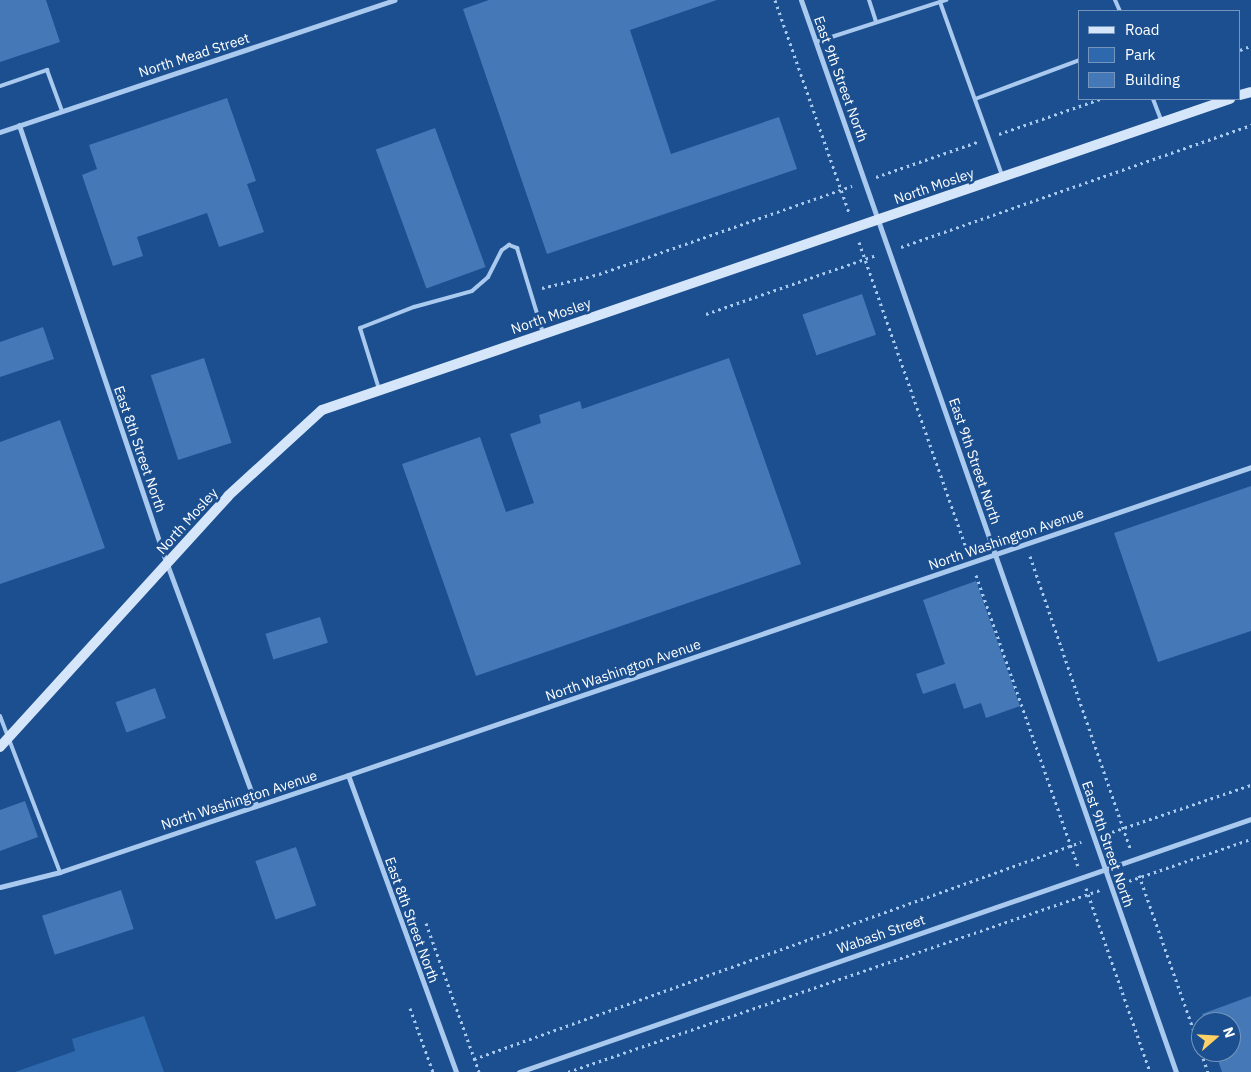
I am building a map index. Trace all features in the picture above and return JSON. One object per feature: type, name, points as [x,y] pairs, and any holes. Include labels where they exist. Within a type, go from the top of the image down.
[{"type":"street","name":"North Mead Street","points":[[0,132],[395,0]]},
{"type":"street","name":"East 9th Street North","points":[[801,0],[1176,1072]]},
{"type":"street","name":"North Mosley","points":[[0,747],[228,496],[322,410],[543,332],[1227,100]]},
{"type":"street","name":"East 8th Street North","points":[[19,125],[167,564],[256,806]]},
{"type":"street","name":"North Washington Avenue","points":[[0,887],[60,872],[1251,467]]},
{"type":"street","name":"East 8th Street North","points":[[348,775],[456,1072]]},
{"type":"street","name":"Wabash Street","points":[[519,1072],[1104,868],[1251,819]]},
{"type":"lane","points":[[869,0],[876,22]]},
{"type":"lane","points":[[816,42],[946,0]]},
{"type":"lane","points":[[940,2],[1003,177]]},
{"type":"lane","points":[[975,100],[1078,61]]},
{"type":"lane","points":[[0,86],[47,70],[62,111]]},
{"type":"lane","points":[[1153,100],[1162,122]]},
{"type":"lane","points":[[379,389],[360,328],[414,307],[472,291],[488,276],[502,250],[509,245],[518,248],[543,332]]},
{"type":"lane","points":[[0,716],[60,872]]},
{"type":"path","points":[[775,0],[1150,1072]]},
{"type":"path","points":[[530,292],[599,274],[1097,100]]},
{"type":"path","points":[[706,314],[1251,125]]},
{"type":"path","points":[[1030,556],[1191,1023]]},
{"type":"path","points":[[474,1059],[1071,846],[1251,785]]},
{"type":"path","points":[[568,1072],[1251,839]]},
{"type":"path","points":[[426,924],[478,1072]]},
{"type":"path","points":[[410,1008],[434,1072]]},
{"type":"green space","points":[[144,1016],[164,1072],[15,1072],[75,1051],[72,1039]]},
{"type":"building","points":[[0,0],[46,0],[60,42],[0,62]]},
{"type":"building","points":[[489,0],[717,0],[630,30],[671,154],[779,117],[797,169],[547,254],[463,9]]},
{"type":"building","points":[[227,98],[256,181],[247,184],[264,232],[219,247],[207,213],[137,237],[143,256],[113,266],[82,175],[97,169],[89,145]]},
{"type":"building","points":[[435,128],[486,267],[426,289],[376,150]]},
{"type":"building","points":[[862,294],[876,335],[816,355],[802,315]]},
{"type":"building","points":[[43,327],[54,359],[0,377],[0,342]]},
{"type":"building","points":[[204,358],[232,443],[178,460],[151,375]]},
{"type":"building","points":[[729,358],[801,564],[476,676],[402,464],[480,437],[506,512],[534,503],[510,434],[541,423],[539,415],[580,401],[582,409]]},
{"type":"building","points":[[60,420],[105,548],[0,584],[0,442]]},
{"type":"building","points":[[1251,486],[1251,631],[1158,662],[1114,533]]},
{"type":"building","points":[[976,581],[1020,706],[986,718],[981,703],[964,709],[955,683],[923,694],[916,674],[945,664],[923,600]]},
{"type":"building","points":[[320,617],[328,643],[273,659],[265,634]]},
{"type":"building","points":[[155,688],[166,718],[126,732],[116,702]]},
{"type":"building","points":[[25,801],[38,837],[0,851],[0,810]]},
{"type":"building","points":[[296,847],[316,906],[276,920],[255,861]]},
{"type":"building","points":[[121,890],[134,929],[55,955],[42,916]]},
{"type":"building","points":[[1251,996],[1251,1072],[1222,1072],[1218,1062],[1241,1062],[1241,1012],[1207,1012]]}]
